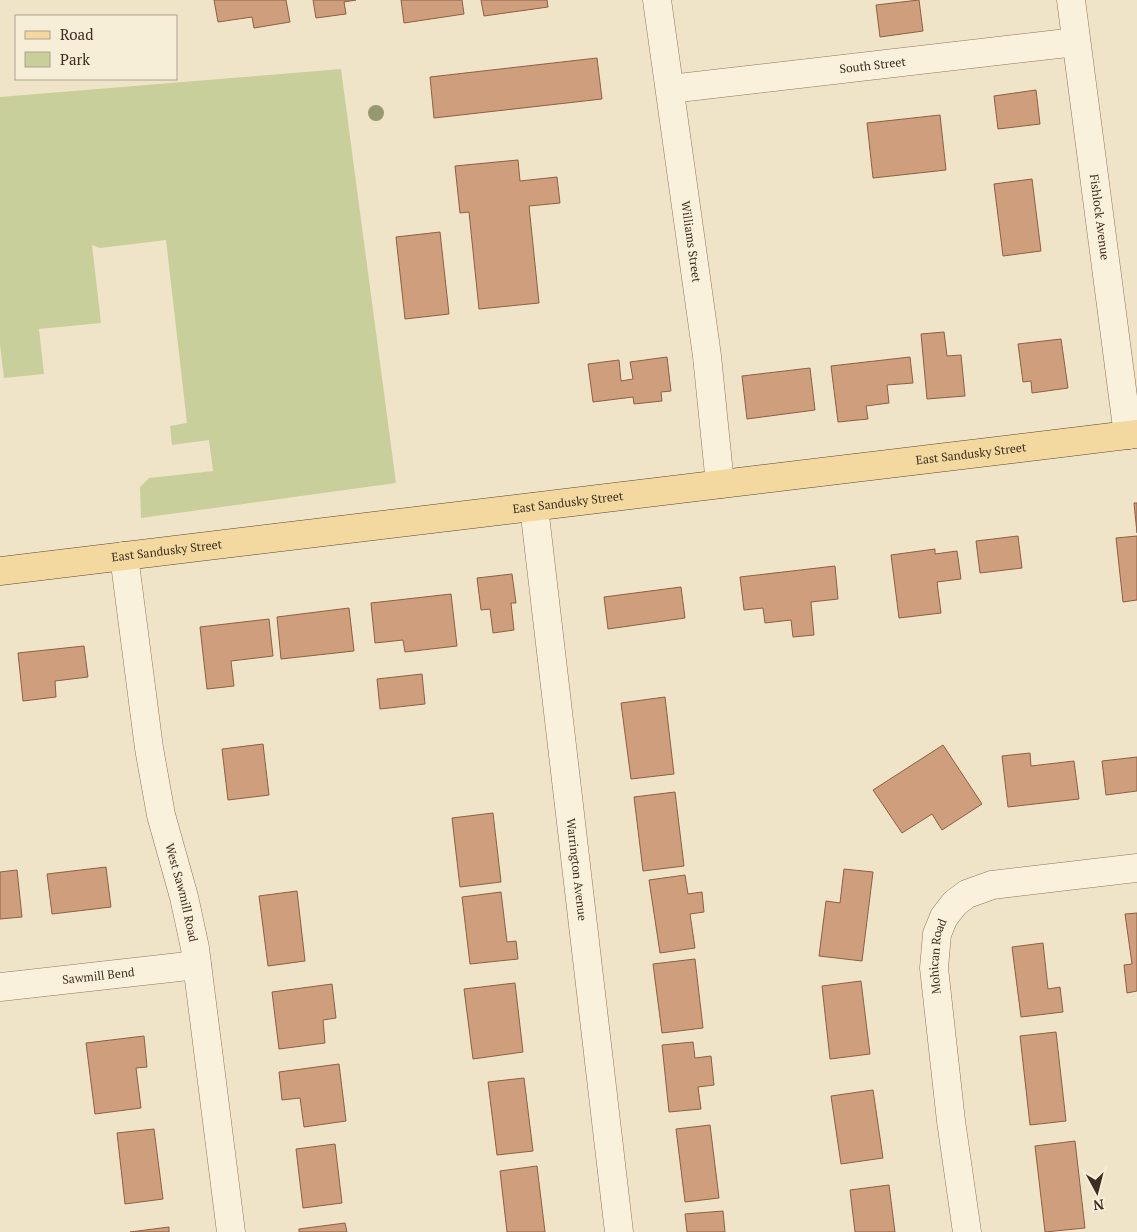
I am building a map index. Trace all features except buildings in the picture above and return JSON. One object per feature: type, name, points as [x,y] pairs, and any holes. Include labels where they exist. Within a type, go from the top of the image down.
[{"type":"main road","name":"East Sandusky Street","points":[[0,571],[1133,435]]},
{"type":"street","name":"Williams Street","points":[[657,0],[707,356],[720,484]]},
{"type":"street","name":"Fishlock Avenue","points":[[1071,0],[1133,435]]},
{"type":"street","name":"South Street","points":[[670,89],[1076,42]]},
{"type":"street","name":"Warrington Avenue","points":[[534,507],[619,1232]]},
{"type":"street","name":"West Sawmill Road","points":[[124,556],[149,748],[161,815],[184,897],[197,965],[231,1232]]},
{"type":"street","name":"Mohican Road","points":[[966,1232],[951,1121],[934,968],[937,934],[944,917],[955,903],[967,894],[992,885],[1137,868]]},
{"type":"street","name":"Sawmill Bend","points":[[0,987],[197,965]]},
{"type":"green space","points":[[341,69],[396,483],[141,518],[140,487],[149,478],[213,471],[209,440],[172,445],[170,426],[187,423],[166,240],[100,248],[92,245],[101,323],[39,329],[44,374],[4,378],[0,345],[0,97]]}]
